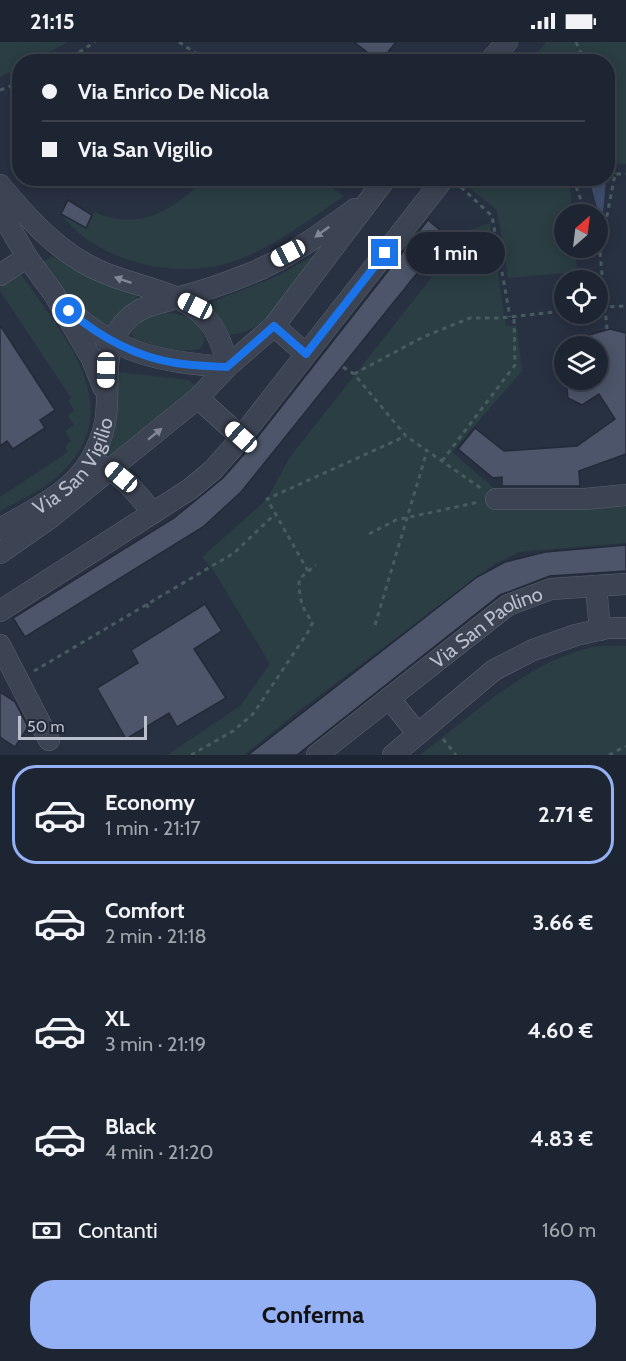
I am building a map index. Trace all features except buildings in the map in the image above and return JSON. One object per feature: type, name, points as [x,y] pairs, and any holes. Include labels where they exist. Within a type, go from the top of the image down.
[{"type":"street","points":[[496,54],[507,42]]},
{"type":"street","points":[[0,185],[34,224],[85,264],[195,306],[209,321],[224,349],[227,367],[177,363],[143,355],[86,325],[54,294]]},
{"type":"street","name":"Via San Vigilio","points":[[0,529],[61,491],[78,477],[91,460],[105,423],[106,370],[114,341],[131,315],[155,303],[178,298],[259,269],[308,242],[375,186]]},
{"type":"street","name":"Via San Vigilio","points":[[0,553],[50,518],[198,398],[227,367],[274,326],[325,261],[375,186]]},
{"type":"street","points":[[0,611],[190,489],[213,470],[446,186]]},
{"type":"street","points":[[0,211],[27,257],[54,294],[97,370],[106,400]]},
{"type":"street","points":[[0,275],[27,257]]},
{"type":"street","points":[[274,326],[306,354]]},
{"type":"street","points":[[198,398],[241,437]]},
{"type":"street","points":[[91,460],[111,469],[129,484],[153,513]]},
{"type":"street","points":[[496,499],[585,499],[626,495]]},
{"type":"street","name":"Via San Paolino","points":[[317,755],[508,605],[551,589],[626,584]]},
{"type":"street","points":[[596,586],[600,630]]},
{"type":"street","name":"Via San Paolino","points":[[393,755],[494,670],[532,650],[576,635],[626,628]]},
{"type":"street","points":[[0,645],[49,740]]},
{"type":"street","points":[[389,698],[418,734]]},
{"type":"path","points":[[76,54],[95,42]]},
{"type":"path","points":[[178,42],[197,54]]},
{"type":"path","points":[[615,174],[626,174]]},
{"type":"path","points":[[442,461],[514,365],[512,317],[492,216],[458,186]]},
{"type":"path","points":[[576,186],[582,204]]},
{"type":"path","points":[[608,210],[613,186]]},
{"type":"path","points":[[608,307],[626,306]]},
{"type":"path","points":[[354,374],[423,337],[470,318],[512,317],[554,312]]},
{"type":"path","points":[[607,324],[608,329]]},
{"type":"path","points":[[343,368],[354,374],[406,436],[496,499]]},
{"type":"path","points":[[308,571],[267,499],[406,436]]},
{"type":"path","points":[[375,624],[427,451]]},
{"type":"path","points":[[369,534],[396,520],[496,499]]},
{"type":"path","points":[[18,680],[234,553],[275,514]]},
{"type":"path","points":[[191,755],[233,731],[248,718],[308,632],[313,622],[304,613],[299,596],[299,579],[316,565]]},
{"type":"path","points":[[147,604],[151,611]]},
{"type":"path","points":[[443,739],[456,755]]},
{"type":"path","points":[[609,755],[626,746]]},
{"type":"green space","points":[[0,42],[68,42],[45,54],[12,54],[12,71],[0,77]]},
{"type":"green space","points":[[546,42],[626,42],[626,164],[618,164],[615,153],[615,54],[537,54]]},
{"type":"green space","points":[[197,186],[329,186],[344,196],[292,231],[251,254],[215,266],[191,269],[141,264],[117,256],[96,245],[77,231],[61,214],[86,228],[94,212],[110,218],[141,219],[168,208]]},
{"type":"green space","points":[[467,186],[570,187],[571,204],[554,204],[554,258],[576,258],[577,270],[554,270],[554,274],[508,278],[497,210]]},
{"type":"green space","points":[[490,223],[506,326],[517,326],[522,371],[452,452],[502,495],[626,494],[626,543],[519,552],[495,564],[300,710],[244,755],[167,755],[240,706],[270,664],[215,573],[202,557],[267,499],[290,457],[469,230]]},
{"type":"green space","points":[[319,252],[291,292],[269,317],[242,332],[226,335],[208,308],[212,302],[280,275]]},
{"type":"green space","points":[[53,256],[94,279],[137,296],[139,300],[109,327],[80,308],[59,289],[42,263]]},
{"type":"green space","points":[[21,274],[70,347],[83,372],[90,398],[90,424],[80,450],[59,475],[38,491],[0,511],[0,497],[68,452],[65,446],[71,441],[65,431],[74,425],[68,416],[74,410],[68,401],[71,398],[0,291],[0,287]]},
{"type":"green space","points":[[164,312],[179,314],[194,321],[205,339],[200,349],[175,350],[134,339],[131,333],[139,322]]},
{"type":"green space","points":[[117,372],[189,380],[195,386],[108,460],[105,454]]},
{"type":"green space","points":[[626,646],[626,755],[420,755],[480,707],[546,664],[593,647]]},
{"type":"water","points":[[591,186],[605,186],[604,204],[596,204]]},
{"type":"route","points":[[69,311],[86,325],[130,350],[177,363],[227,367],[274,326],[306,354],[385,253]]}]
